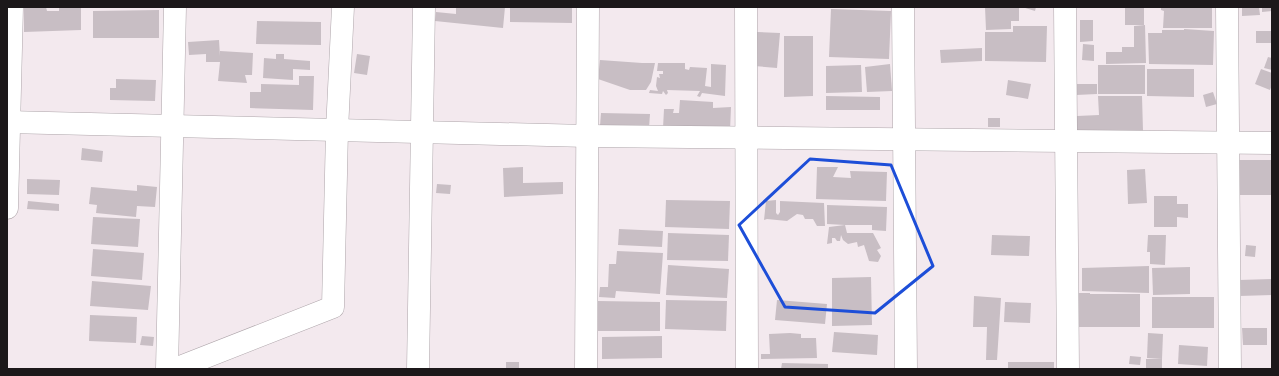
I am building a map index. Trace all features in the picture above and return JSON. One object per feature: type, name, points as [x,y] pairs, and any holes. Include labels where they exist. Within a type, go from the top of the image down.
[{"type":"street","points":[[7,208],[12,7]]},
{"type":"street","points":[[167,369],[175,7]]},
{"type":"street","points":[[175,369],[333,307],[337,130],[343,7]]},
{"type":"street","points":[[418,369],[424,7]]},
{"type":"street","points":[[586,369],[588,7]]},
{"type":"street","points":[[746,7],[747,369]]},
{"type":"street","points":[[903,7],[906,369]]},
{"type":"street","points":[[1065,7],[1068,369]]},
{"type":"street","points":[[1227,7],[1230,369]]},
{"type":"street","points":[[8,122],[587,136],[1272,143]]},
{"type":"highlighted area","points":[[810,159],[891,165],[933,266],[875,313],[785,307],[739,225]]},
{"type":"building","points":[[24,7],[46,7],[47,11],[59,11],[59,7],[81,7],[81,30],[24,32]]},
{"type":"building","points":[[456,7],[505,7],[503,28],[435,21],[436,12],[456,14]]},
{"type":"building","points":[[510,7],[572,7],[572,23],[510,22]]},
{"type":"building","points":[[985,7],[1019,7],[1019,21],[1011,21],[1011,29],[986,30]]},
{"type":"building","points":[[1022,7],[1036,7],[1035,11]]},
{"type":"building","points":[[1125,7],[1144,7],[1144,25],[1125,25]]},
{"type":"building","points":[[1161,7],[1212,7],[1212,28],[1163,28],[1164,11],[1161,10]]},
{"type":"building","points":[[1242,7],[1259,7],[1260,15],[1242,16]]},
{"type":"building","points":[[1262,7],[1272,7],[1272,11],[1262,12]]},
{"type":"building","points":[[831,9],[891,11],[889,59],[829,57]]},
{"type":"building","points":[[159,10],[159,38],[93,38],[93,11]]},
{"type":"building","points":[[1080,20],[1093,20],[1093,41],[1080,42]]},
{"type":"building","points":[[257,21],[321,22],[321,45],[256,44]]},
{"type":"building","points":[[1145,25],[1146,63],[1106,64],[1106,52],[1122,52],[1122,47],[1134,47],[1134,26]]},
{"type":"building","points":[[1013,26],[1047,26],[1046,62],[985,61],[985,32],[1013,32]]},
{"type":"building","points":[[1184,29],[1214,31],[1213,65],[1149,64],[1148,33],[1162,33],[1162,30]]},
{"type":"building","points":[[1256,31],[1272,31],[1272,43],[1256,43]]},
{"type":"building","points":[[757,32],[780,33],[777,68],[754,66]]},
{"type":"building","points":[[784,36],[813,36],[813,96],[784,97]]},
{"type":"building","points":[[219,40],[220,56],[220,51],[253,53],[252,75],[245,75],[247,83],[218,81],[220,62],[206,62],[206,54],[189,55],[188,42]]},
{"type":"building","points":[[1083,44],[1094,45],[1094,61],[1082,60]]},
{"type":"building","points":[[982,48],[982,61],[941,63],[940,50]]},
{"type":"building","points":[[276,54],[284,54],[284,59],[310,61],[310,70],[293,69],[293,80],[263,78],[264,58],[276,59]]},
{"type":"building","points":[[357,54],[370,56],[367,75],[354,73]]},
{"type":"building","points":[[1268,57],[1272,58],[1272,70],[1264,68]]},
{"type":"building","points":[[600,60],[655,63],[651,82],[646,90],[630,90],[598,79]]},
{"type":"building","points":[[658,63],[685,63],[685,69],[689,70],[690,67],[707,68],[705,86],[711,87],[711,64],[726,65],[725,96],[702,93],[700,97],[697,96],[700,91],[667,90],[668,93],[666,95],[663,91],[662,94],[649,93],[650,90],[658,91],[656,86],[657,77],[660,78],[659,74],[663,74],[663,71],[657,71]]},
{"type":"building","points":[[890,64],[892,91],[867,92],[865,67]]},
{"type":"building","points":[[861,65],[862,92],[826,93],[826,66]]},
{"type":"building","points":[[1098,65],[1145,65],[1145,94],[1098,94]]},
{"type":"building","points":[[1147,69],[1194,69],[1194,97],[1147,96]]},
{"type":"building","points":[[1261,69],[1272,73],[1272,85],[1270,90],[1255,84]]},
{"type":"building","points":[[299,76],[314,76],[313,110],[250,108],[250,92],[261,92],[261,84],[299,85]]},
{"type":"building","points":[[116,79],[156,80],[155,101],[110,100],[110,88],[116,88]]},
{"type":"building","points":[[1008,80],[1031,84],[1028,99],[1006,95]]},
{"type":"building","points":[[1076,84],[1097,84],[1097,94],[1076,95]]},
{"type":"building","points":[[1213,92],[1217,104],[1206,107],[1203,95]]},
{"type":"building","points":[[826,96],[880,97],[880,110],[826,110]]},
{"type":"building","points":[[1098,96],[1142,96],[1143,131],[1077,132],[1077,116],[1099,115]]},
{"type":"building","points":[[680,100],[713,102],[713,108],[731,107],[730,131],[663,128],[664,109],[674,109],[673,113],[679,113]]},
{"type":"building","points":[[601,113],[650,114],[649,128],[600,126]]},
{"type":"building","points":[[988,118],[1000,118],[1000,127],[988,127]]},
{"type":"building","points":[[82,148],[103,151],[102,162],[81,160]]},
{"type":"building","points":[[1236,160],[1272,160],[1272,195],[1236,195]]},
{"type":"building","points":[[523,167],[523,183],[563,182],[563,194],[504,197],[503,168]]},
{"type":"building","points":[[817,167],[838,167],[833,177],[851,178],[850,171],[887,172],[886,201],[816,199]]},
{"type":"building","points":[[1145,169],[1147,203],[1128,204],[1127,170]]},
{"type":"building","points":[[27,179],[60,180],[59,195],[27,194]]},
{"type":"building","points":[[437,184],[451,185],[450,194],[436,193]]},
{"type":"building","points":[[137,185],[157,187],[155,207],[137,206],[136,217],[96,213],[97,205],[89,204],[91,187],[137,191]]},
{"type":"building","points":[[1154,196],[1177,196],[1177,204],[1188,204],[1188,218],[1177,217],[1177,227],[1154,227]]},
{"type":"building","points":[[666,200],[730,201],[729,229],[665,227]]},
{"type":"building","points":[[776,200],[776,213],[778,215],[780,212],[780,201],[824,203],[825,226],[817,226],[813,219],[805,219],[803,215],[797,214],[787,221],[764,220],[766,201]]},
{"type":"building","points":[[28,201],[59,204],[59,211],[27,209]]},
{"type":"building","points":[[827,205],[887,207],[886,231],[872,230],[872,225],[827,224]]},
{"type":"building","points":[[93,217],[140,219],[138,247],[91,244]]},
{"type":"building","points":[[845,225],[847,233],[873,233],[881,248],[877,250],[881,256],[878,262],[869,261],[864,245],[858,247],[857,242],[848,244],[843,240],[841,235],[840,241],[832,238],[832,243],[827,244],[829,227]]},
{"type":"building","points":[[619,229],[663,231],[662,247],[618,245]]},
{"type":"building","points":[[668,233],[729,235],[728,261],[667,260]]},
{"type":"building","points":[[992,235],[1030,236],[1029,256],[991,255]]},
{"type":"building","points":[[1148,235],[1166,235],[1165,265],[1150,264],[1150,252],[1147,252]]},
{"type":"building","points":[[1246,245],[1256,246],[1255,257],[1245,256]]},
{"type":"building","points":[[93,249],[144,253],[142,280],[91,276]]},
{"type":"building","points":[[617,251],[663,253],[660,294],[616,291],[615,298],[599,297],[600,287],[608,287],[609,264],[616,264]]},
{"type":"building","points":[[668,265],[729,269],[727,298],[666,295]]},
{"type":"building","points":[[1149,266],[1149,293],[1082,291],[1082,268]]},
{"type":"building","points":[[1190,267],[1190,294],[1153,295],[1152,268]]},
{"type":"building","points":[[871,277],[872,325],[832,326],[832,278]]},
{"type":"building","points":[[1272,279],[1272,295],[1239,296],[1239,280]]},
{"type":"building","points":[[92,281],[151,286],[148,310],[90,306]]},
{"type":"building","points":[[1074,293],[1140,294],[1140,327],[1074,327]]},
{"type":"building","points":[[974,296],[1001,298],[997,360],[986,360],[987,327],[973,327]]},
{"type":"building","points":[[1152,297],[1214,297],[1214,328],[1152,328]]},
{"type":"building","points":[[666,300],[727,301],[726,331],[665,329]]},
{"type":"building","points":[[777,300],[827,304],[825,324],[775,320]]},
{"type":"building","points":[[598,301],[660,302],[660,331],[598,331]]},
{"type":"building","points":[[1005,302],[1031,303],[1030,323],[1004,322]]},
{"type":"building","points":[[90,315],[137,317],[136,343],[89,341]]},
{"type":"building","points":[[1242,328],[1267,328],[1267,345],[1243,345]]},
{"type":"building","points":[[834,332],[878,335],[877,355],[832,352]]},
{"type":"building","points":[[1148,333],[1163,334],[1162,359],[1147,358]]},
{"type":"building","points":[[769,334],[801,334],[801,338],[816,338],[817,358],[761,359],[761,354],[770,354]]},
{"type":"building","points":[[142,336],[154,337],[153,346],[140,345]]},
{"type":"building","points":[[662,336],[662,358],[602,359],[602,337]]},
{"type":"building","points":[[1179,345],[1208,347],[1207,366],[1178,364]]},
{"type":"building","points":[[1130,356],[1141,357],[1140,365],[1129,364]]},
{"type":"building","points":[[1146,359],[1162,359],[1162,369],[1146,369]]},
{"type":"building","points":[[506,362],[519,362],[519,369],[506,369]]},
{"type":"building","points":[[1008,362],[1054,362],[1054,369],[1008,369]]},
{"type":"building","points":[[782,363],[828,364],[828,369],[781,369]]}]
